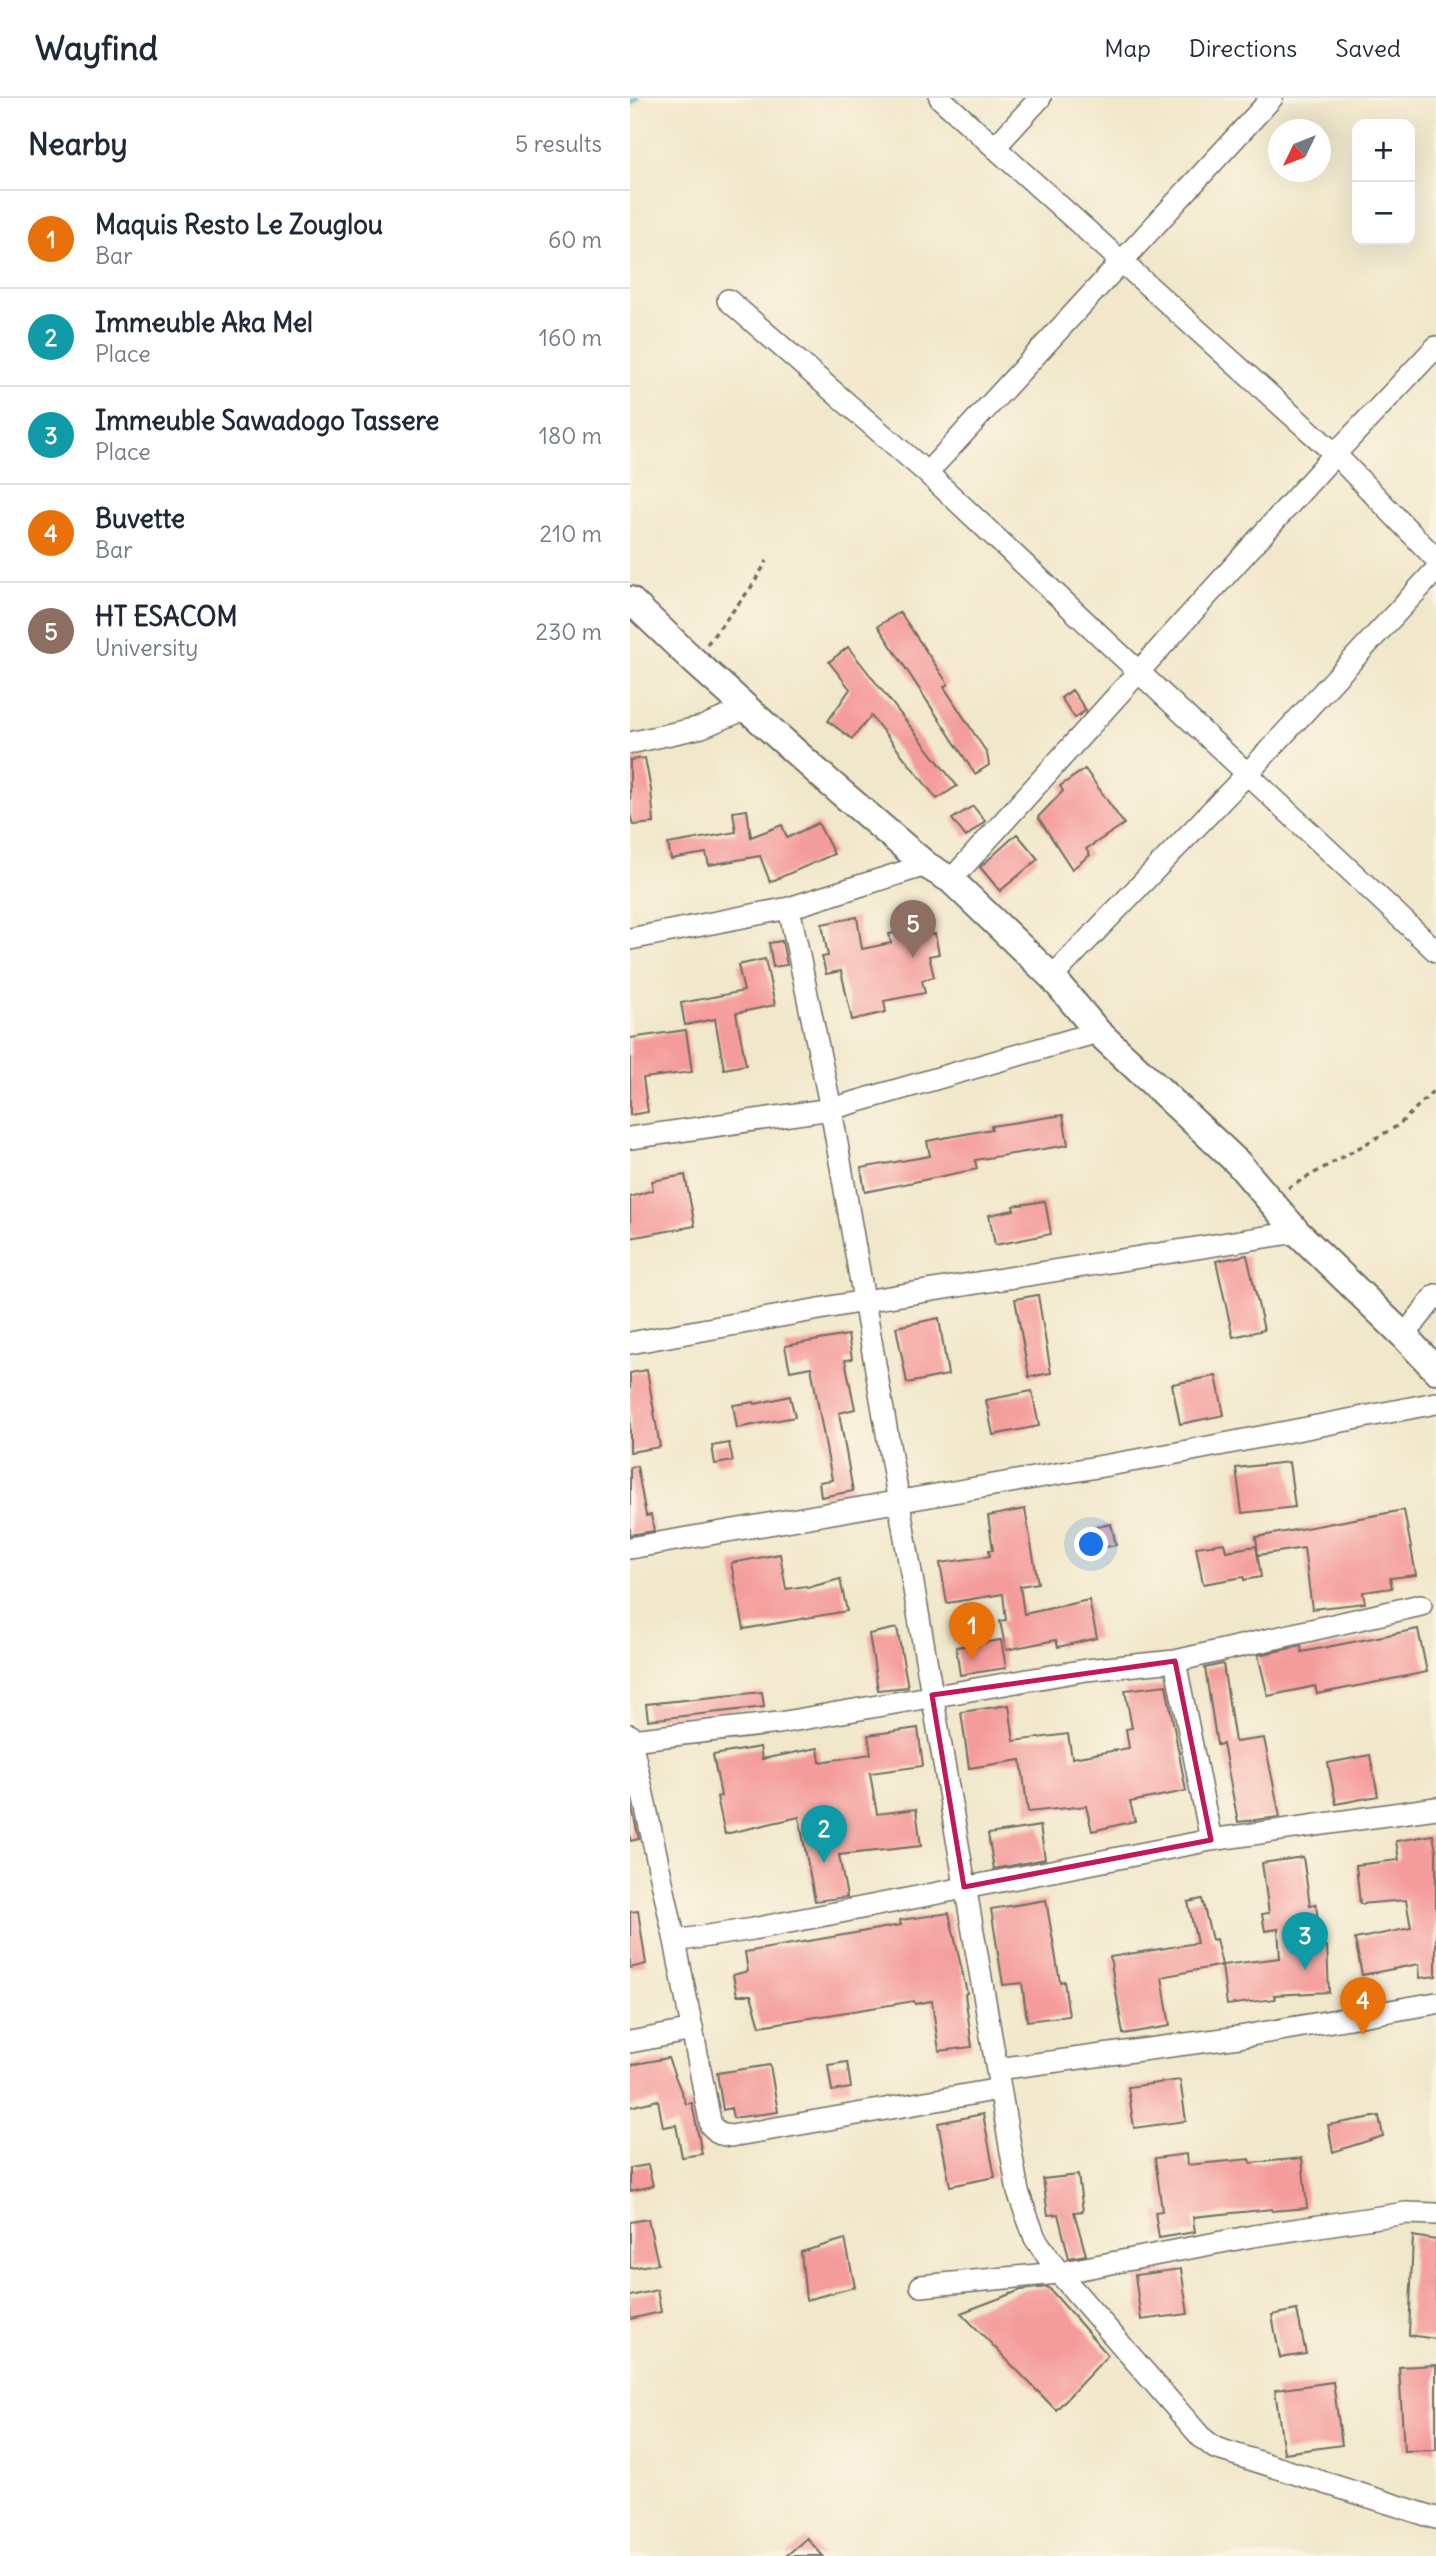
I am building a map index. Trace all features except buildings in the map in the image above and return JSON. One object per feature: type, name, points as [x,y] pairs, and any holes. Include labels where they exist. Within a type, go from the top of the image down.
[{"type":"street","points":[[940,98],[1335,454],[1436,559]]},
{"type":"street","points":[[996,146],[1040,98]]},
{"type":"street","points":[[927,473],[1272,98]]},
{"type":"street","points":[[728,300],[927,473],[1436,951]]},
{"type":"street","points":[[951,880],[1335,454],[1436,346]]},
{"type":"street","points":[[1052,977],[1247,774],[1436,570]]},
{"type":"street","points":[[630,600],[830,783],[926,864],[951,880],[1052,977],[1098,1032],[1238,1163],[1297,1232],[1436,1370]]},
{"type":"street","points":[[630,743],[702,727],[748,708]]},
{"type":"street","points":[[630,939],[789,908],[926,864]]},
{"type":"street","points":[[789,908],[831,1109],[1018,2192],[1035,2238],[1059,2273],[1201,2437],[1215,2448],[1436,2518]]},
{"type":"street","points":[[630,1138],[831,1109],[1098,1032]]},
{"type":"street","points":[[630,1343],[864,1301],[1297,1232]]},
{"type":"street","points":[[1404,1336],[1436,1295]]},
{"type":"street","points":[[630,1548],[1172,1454],[1436,1403]]},
{"type":"street","points":[[1420,1605],[1175,1661],[1086,1670],[779,1723],[631,1738],[676,1941],[711,2126],[720,2134],[731,2136],[998,2079],[1436,2003]]},
{"type":"street","points":[[1175,1661],[1211,1840]]},
{"type":"street","points":[[676,1941],[753,1929],[1211,1840],[1436,1808]]},
{"type":"street","points":[[630,2042],[692,2029]]},
{"type":"street","points":[[921,2286],[1059,2273],[1253,2236],[1406,2213],[1436,2214]]},
{"type":"path","points":[[693,660],[750,589],[767,561]]},
{"type":"path","points":[[1270,1199],[1399,1125],[1436,1087]]},
{"type":"highlighted area","points":[[1175,1661],[1211,1840],[964,1887],[932,1695]]},
{"type":"waterway","points":[[630,104],[637,98]]},
{"type":"place","name":"HT ESACOM","points":[[913,958]]},
{"type":"place","name":"Maquis Resto Le Zouglou","points":[[972,1660]]},
{"type":"place","name":"Immeuble Aka Mel","points":[[824,1863]]},
{"type":"place","name":"Immeuble Sawadogo Tassere","points":[[1305,1970]]},
{"type":"place","name":"Buvette","points":[[1363,2035]]}]
